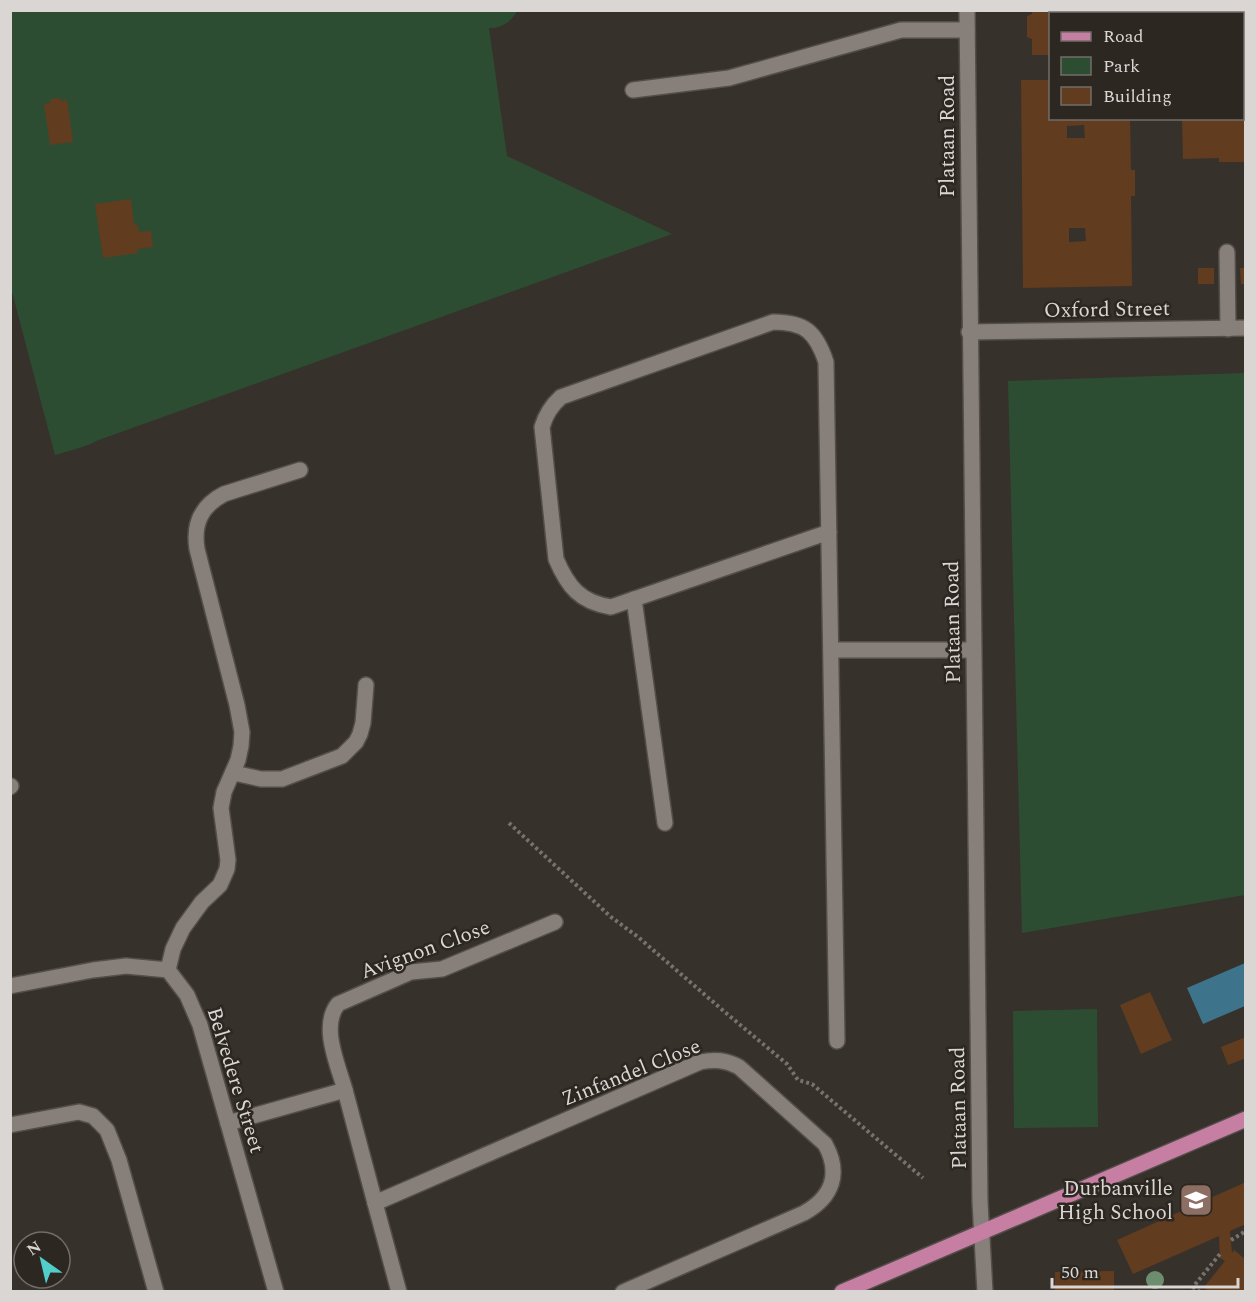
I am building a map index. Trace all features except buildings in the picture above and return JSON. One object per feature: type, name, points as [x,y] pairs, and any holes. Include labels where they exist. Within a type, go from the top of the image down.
[{"type":"main road","points":[[846,1290],[1245,1119]]},
{"type":"street","name":"Plataan Road","points":[[967,10],[980,1233],[985,1292]]},
{"type":"street","points":[[633,90],[729,78],[901,30],[967,30]]},
{"type":"street","points":[[1227,252],[1228,329]]},
{"type":"street","points":[[829,532],[611,607],[593,604],[565,579],[556,559],[542,427],[546,414],[561,397],[773,322],[790,322],[805,328],[814,336],[826,362],[829,532],[831,650],[837,1041]]},
{"type":"street","name":"Oxford Street","points":[[969,332],[1245,328]]},
{"type":"street","points":[[10,986],[93,969],[126,966],[168,970],[173,949],[183,928],[202,902],[220,885],[228,860],[221,808],[224,792],[234,773],[241,746],[240,718],[197,549],[195,528],[205,508],[213,499],[300,470]]},
{"type":"street","points":[[634,599],[665,823]]},
{"type":"street","points":[[831,650],[973,650]]},
{"type":"street","points":[[234,773],[261,780],[282,779],[342,756],[356,742],[360,734],[366,685]]},
{"type":"street","name":"Avignon Close","points":[[345,1090],[329,1026],[333,1010],[338,1004],[411,972],[442,969],[555,922]]},
{"type":"street","name":"Belvedere Street","points":[[168,970],[187,995],[200,1025],[276,1292]]},
{"type":"street","name":"Zinfandel Close","points":[[375,1203],[700,1062],[724,1061],[740,1067],[825,1144],[831,1155],[833,1166],[833,1178],[829,1190],[823,1200],[804,1213],[623,1292]]},
{"type":"street","points":[[228,1123],[345,1090],[399,1292]]},
{"type":"street","points":[[10,1125],[79,1112],[93,1116],[107,1130],[119,1160],[156,1292]]},
{"type":"path","points":[[509,823],[611,917],[639,936],[787,1064],[798,1080],[812,1084],[923,1178]]},
{"type":"path","points":[[1231,1240],[1245,1231]]},
{"type":"path","points":[[1200,1292],[1193,1287],[1220,1254]]},
{"type":"green space","points":[[10,11],[517,11],[506,24],[489,28],[507,156],[672,234],[83,447],[55,455],[11,288]]},
{"type":"green space","points":[[1245,373],[1245,895],[1022,933],[1008,381]]},
{"type":"green space","points":[[1097,1009],[1098,1127],[1014,1128],[1013,1011]]},
{"type":"water","points":[[1245,963],[1245,1006],[1203,1024],[1187,988]]},
{"type":"place","name":"Durbanville High School","points":[[1196,1200]]}]
